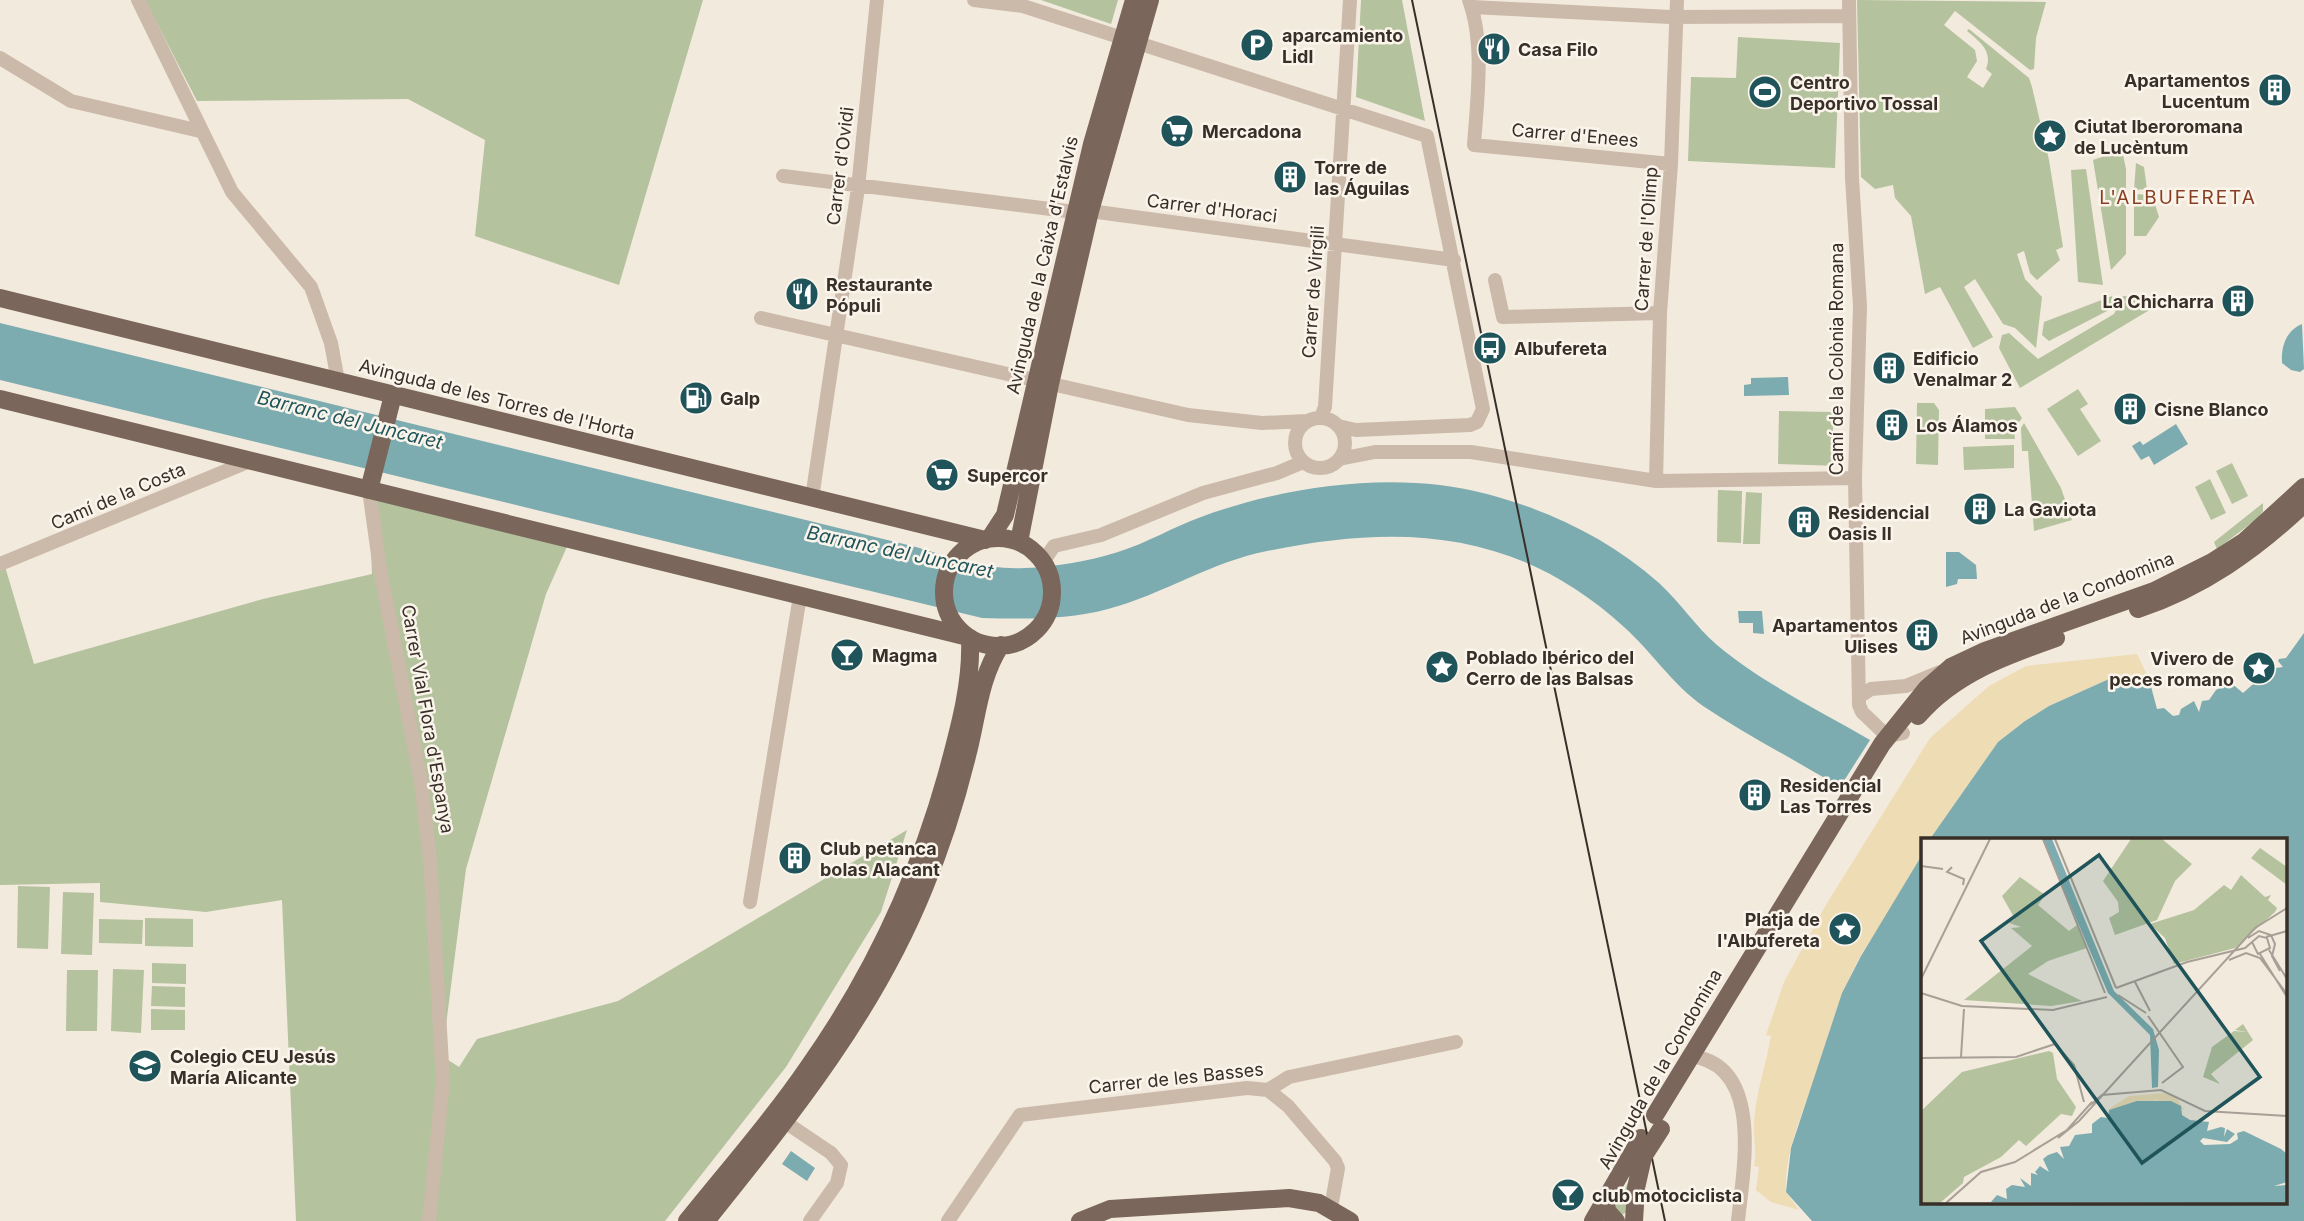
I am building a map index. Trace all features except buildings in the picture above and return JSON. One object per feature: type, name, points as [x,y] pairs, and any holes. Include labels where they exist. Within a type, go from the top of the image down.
[{"type":"main road","name":"Avinguda de la Caixa d'Estalvis","points":[[987,539],[1005,515],[1043,382],[1083,212],[1129,40],[1134,0]]},
{"type":"main road","name":"Avinguda de la Caixa d'Estalvis","points":[[1129,40],[1150,0]]},
{"type":"main road","name":"Avinguda de les Torres de l'Horta","points":[[0,298],[987,539]]},
{"type":"main road","name":"Avinguda de la Caixa d'Estalvis","points":[[1019,542],[1043,382]]},
{"type":"main road","name":"Carrer Vial Flora d'Espanya","points":[[372,482],[393,395]]},
{"type":"main road","points":[[0,399],[250,461],[372,482],[800,596],[969,637],[985,644],[1001,645],[1026,638],[1039,626],[1046,615],[1052,593],[1043,562],[1019,542],[987,539],[960,554],[945,581],[945,602],[951,620],[969,637],[971,669],[936,814],[908,889],[879,950],[809,1067],[687,1221]]},
{"type":"main road","name":"Avinguda de la Condomina","points":[[1632,1219],[1643,1157],[1658,1122],[1695,1057],[1891,741],[1927,688],[1951,667],[1985,651],[2154,591],[2213,562],[2245,541],[2304,486]]},
{"type":"main road","name":"Avinguda de la Condomina","points":[[1891,741],[1931,701],[1963,676],[2044,642],[2163,600],[2216,575],[2263,543],[2304,505]]},
{"type":"main road","points":[[706,1221],[785,1122],[853,1026],[898,946],[950,818],[986,672],[1001,645]]},
{"type":"main road","name":"Avinguda de la Condomina","points":[[1593,1221],[1641,1138],[1658,1122]]},
{"type":"main road","points":[[1080,1221],[1110,1209],[1276,1199],[1302,1200],[1331,1208],[1350,1221]]},
{"type":"main road","points":[[1606,1202],[1607,1211],[1616,1221]]},
{"type":"street","points":[[138,0],[232,192],[311,287],[331,343],[338,381]]},
{"type":"street","name":"Carrer d'Ovidi","points":[[837,335],[858,188],[877,0]]},
{"type":"street","points":[[761,318],[1188,415],[1262,423],[1314,419],[1356,430],[1470,425],[1477,422],[1483,409],[1427,136],[1023,6],[974,0]]},
{"type":"street","name":"Carrer de Virgili","points":[[1314,419],[1325,407],[1350,0]]},
{"type":"street","name":"Carrer de l'Olimp","points":[[1656,481],[1660,313],[1671,164],[1677,0]]},
{"type":"street","name":"Camí de la Colònia Romana","points":[[1849,0],[1852,178],[1860,306],[1855,478],[1860,676],[1865,693]]},
{"type":"street","points":[[1470,4],[1560,12],[1676,17],[1849,16]]},
{"type":"street","name":"Carrer d'Enees","points":[[1470,4],[1477,55],[1474,145],[1671,164]]},
{"type":"street","points":[[0,58],[71,102],[200,131]]},
{"type":"street","name":"Carrer d'Horaci","points":[[783,176],[858,188],[1083,212],[1454,260]]},
{"type":"street","points":[[1495,280],[1503,317],[1660,313]]},
{"type":"street","points":[[811,498],[837,335]]},
{"type":"street","points":[[1314,419],[1296,434],[1296,451],[1304,461],[1320,468],[1339,459],[1375,452],[1471,452],[1656,481],[1855,478]]},
{"type":"street","points":[[1338,426],[1345,440],[1375,452]]},
{"type":"street","points":[[1339,459],[1345,440]]},
{"type":"street","name":"Camí de la Costa","points":[[0,564],[250,461]]},
{"type":"street","points":[[1043,562],[1054,546],[1101,535],[1203,493],[1277,473],[1304,461]]},
{"type":"street","name":"Carrer Vial Flora d'Espanya","points":[[372,482],[380,569],[421,782],[430,859],[443,1082],[429,1221]]},
{"type":"street","points":[[750,902],[800,596]]},
{"type":"street","points":[[1891,741],[1862,712],[1865,693],[1906,686],[1951,667]]},
{"type":"street","name":"Carrer de les Basses","points":[[948,1221],[1020,1115],[1240,1089],[1268,1090],[1289,1077],[1456,1042]]},
{"type":"street","points":[[1695,1057],[1728,1077],[1745,1114],[1746,1144],[1738,1221]]},
{"type":"street","points":[[1268,1090],[1288,1106],[1335,1161],[1338,1168],[1331,1208]]},
{"type":"street","points":[[785,1122],[831,1153],[841,1165],[837,1183],[810,1221]]},
{"type":"green space","points":[[145,0],[703,0],[619,285],[475,236],[485,140],[408,99],[197,101]]},
{"type":"green space","points":[[1041,0],[1118,0],[1111,24]]},
{"type":"green space","points":[[1361,0],[1402,0],[1425,121],[1356,97]]},
{"type":"green space","points":[[1857,0],[2046,2],[2036,38],[2034,69],[2030,70],[1955,11],[1944,25],[1975,50],[1977,61],[1967,77],[1983,88],[1992,74],[1986,69],[1986,52],[1981,43],[1967,31],[1969,29],[2029,78],[2032,87],[2049,160],[2063,247],[2056,250],[2060,260],[2037,280],[2030,273],[2024,251],[2017,254],[2025,279],[2042,297],[2036,348],[2015,328],[2003,324],[1975,279],[1964,287],[1993,337],[1973,348],[1940,287],[1925,294],[1911,216],[1895,198],[1893,185],[1875,189],[1861,177]]},
{"type":"green space","name":"Centro Deportivo Tossal","points":[[1738,37],[1840,43],[1835,168],[1688,161],[1691,77],[1736,78]]},
{"type":"green space","points":[[2122,150],[2126,169],[2126,254],[2111,270],[2093,160]]},
{"type":"green space","points":[[2136,163],[2144,167],[2147,189],[2134,190]]},
{"type":"green space","points":[[2086,169],[2103,285],[2078,282],[2071,170]]},
{"type":"green space","points":[[2134,194],[2152,195],[2159,217],[2146,236],[2134,236]]},
{"type":"green space","points":[[2112,296],[2114,302],[2109,310],[2049,341],[2042,335],[2044,322]]},
{"type":"green space","points":[[2123,296],[2145,298],[2156,306],[2020,388],[1999,348],[2002,335],[2009,333],[2038,359],[2114,314]]},
{"type":"green space","points":[[2078,389],[2088,404],[2080,409],[2101,441],[2078,456],[2047,409]]},
{"type":"green space","points":[[1917,403],[1934,403],[1939,410],[1938,465],[1916,464]]},
{"type":"green space","points":[[2015,407],[2022,418],[2014,429],[2015,439],[1985,439],[1985,409]]},
{"type":"green space","points":[[1779,411],[1833,412],[1833,438],[1841,439],[1840,466],[1778,464]]},
{"type":"green space","points":[[2024,423],[2061,488],[2072,520],[2034,531],[2028,451],[2022,451],[2021,428]]},
{"type":"green space","points":[[2014,445],[2014,468],[1964,470],[1963,447]]},
{"type":"green space","points":[[2232,463],[2248,496],[2232,504],[2216,471]]},
{"type":"green space","points":[[2210,479],[2226,513],[2211,520],[2195,487]]},
{"type":"green space","points":[[369,490],[570,540],[546,594],[466,869],[442,1056],[459,1067],[477,1039],[618,1001],[907,830],[881,912],[786,1067],[665,1221],[296,1221],[282,900],[206,912],[100,902],[100,883],[0,885],[0,564],[4,563],[34,664],[263,599],[372,574]]},
{"type":"green space","points":[[1718,490],[1742,491],[1741,543],[1717,542]]},
{"type":"green space","points":[[1746,492],[1762,493],[1760,544],[1743,544]]},
{"type":"green space","points":[[2263,503],[2263,511],[2258,518],[2217,549],[2214,542]]},
{"type":"green space","points":[[18,886],[50,887],[48,949],[17,948]]},
{"type":"green space","points":[[63,892],[94,893],[92,955],[61,954]]},
{"type":"green space","points":[[145,918],[193,919],[193,947],[145,946]]},
{"type":"green space","points":[[99,919],[143,920],[142,944],[99,943]]},
{"type":"green space","points":[[152,963],[186,964],[186,984],[152,983]]},
{"type":"green space","points":[[113,969],[144,970],[141,1033],[111,1031]]},
{"type":"green space","points":[[67,970],[98,970],[97,1031],[66,1031]]},
{"type":"green space","points":[[152,986],[185,987],[185,1007],[151,1006]]},
{"type":"green space","points":[[151,1009],[185,1010],[185,1030],[151,1030]]},
{"type":"green space","points":[[1632,1172],[1627,1212],[1618,1217],[1614,1205],[1624,1192]]},
{"type":"sand","name":"Platja de l'Albufereta","points":[[2137,654],[2149,679],[2109,679],[2049,706],[2025,721],[1998,742],[1931,838],[1921,838],[1921,854],[1908,885],[1868,944],[1845,987],[1799,1123],[1788,1164],[1786,1192],[1799,1210],[1771,1202],[1756,1190],[1759,1167],[1754,1166],[1754,1122],[1771,1036],[1766,1035],[1784,982],[1827,903],[1930,738],[1989,686],[2026,666]]},
{"type":"water","name":"Barranc del Juncaret","points":[[0,323],[997,567],[1049,566],[1096,558],[1129,548],[1234,506],[1306,489],[1380,482],[1417,483],[1487,494],[1556,518],[1620,553],[1659,583],[1709,638],[1734,659],[1870,740],[1840,787],[1703,706],[1682,688],[1624,627],[1584,595],[1543,570],[1500,553],[1457,542],[1412,537],[1365,537],[1317,542],[1246,556],[1129,603],[1093,613],[1046,618],[982,618],[0,380]]},
{"type":"water","points":[[2302,324],[2304,369],[2300,372],[2291,370],[2282,363],[2282,357],[2288,335]]},
{"type":"water","points":[[1788,377],[1789,395],[1744,396],[1744,385],[1751,384],[1751,378]]},
{"type":"water","points":[[2176,424],[2188,444],[2154,465],[2149,456],[2141,460],[2132,446],[2140,441],[2143,445]]},
{"type":"water","points":[[1946,552],[1959,552],[1976,565],[1977,579],[1958,579],[1957,584],[1946,587]]},
{"type":"water","points":[[1738,611],[1762,611],[1764,634],[1753,633],[1753,623],[1739,623]]},
{"type":"water","points":[[2304,633],[2304,1221],[1812,1221],[1786,1192],[1791,1148],[1842,993],[1861,956],[1921,857],[1921,1204],[2286,1204],[2286,838],[1931,838],[1998,742],[2049,706],[2109,679],[2149,679],[2157,709],[2164,708],[2173,716],[2179,715],[2181,709],[2194,701],[2199,712],[2202,701],[2209,700],[2216,690],[2230,682],[2243,693],[2260,678],[2274,677],[2272,672],[2275,668],[2283,667],[2279,659],[2286,658]]},
{"type":"water","points":[[791,1151],[815,1168],[807,1181],[782,1164]]},
{"type":"tram line","points":[[1412,0],[1665,1221]]},
{"type":"place","name":"aparcamiento Lidl","points":[[1257,45]]},
{"type":"place","name":"Casa Filo","points":[[1494,49]]},
{"type":"place","name":"Apartamentos Lucentum","points":[[2275,90]]},
{"type":"place","name":"Centro Deportivo Tossal","points":[[1765,92]]},
{"type":"place","name":"Mercadona","points":[[1177,131]]},
{"type":"place","name":"Ciutat Iberoromana de Lucèntum","points":[[2050,136]]},
{"type":"place","name":"Torre de las Águilas","points":[[1290,177]]},
{"type":"place","name":"Restaurante Pópuli","points":[[802,294]]},
{"type":"place","name":"La Chicharra","points":[[2238,301]]},
{"type":"place","name":"Albufereta","points":[[1490,348]]},
{"type":"place","name":"Edificio Venalmar 2","points":[[1889,368]]},
{"type":"place","name":"Galp","points":[[696,398]]},
{"type":"place","name":"Cisne Blanco","points":[[2130,409]]},
{"type":"place","name":"Los Álamos","points":[[1892,425]]},
{"type":"place","name":"Supercor","points":[[942,475]]},
{"type":"place","name":"La Gaviota","points":[[1980,509]]},
{"type":"place","name":"Residencial Oasis II","points":[[1804,522]]},
{"type":"place","name":"Apartamentos Ulises","points":[[1922,635]]},
{"type":"place","name":"Magma","points":[[847,655]]},
{"type":"place","name":"Poblado Ibérico del Cerro de las Balsas","points":[[1442,667]]},
{"type":"place","name":"Vivero de peces romano","points":[[2259,668]]},
{"type":"place","name":"Residencial Las Torres","points":[[1755,795]]},
{"type":"place","name":"Club petanca bolas Alacant","points":[[795,858]]},
{"type":"place","name":"Platja de l'Albufereta","points":[[1845,929]]},
{"type":"place","name":"Colegio CEU Jesús María Alicante","points":[[145,1066]]},
{"type":"place","name":"club motociclista","points":[[1568,1195]]},
{"type":"district","name":"L'ALBUFERETA","points":[[2178,197]]}]
